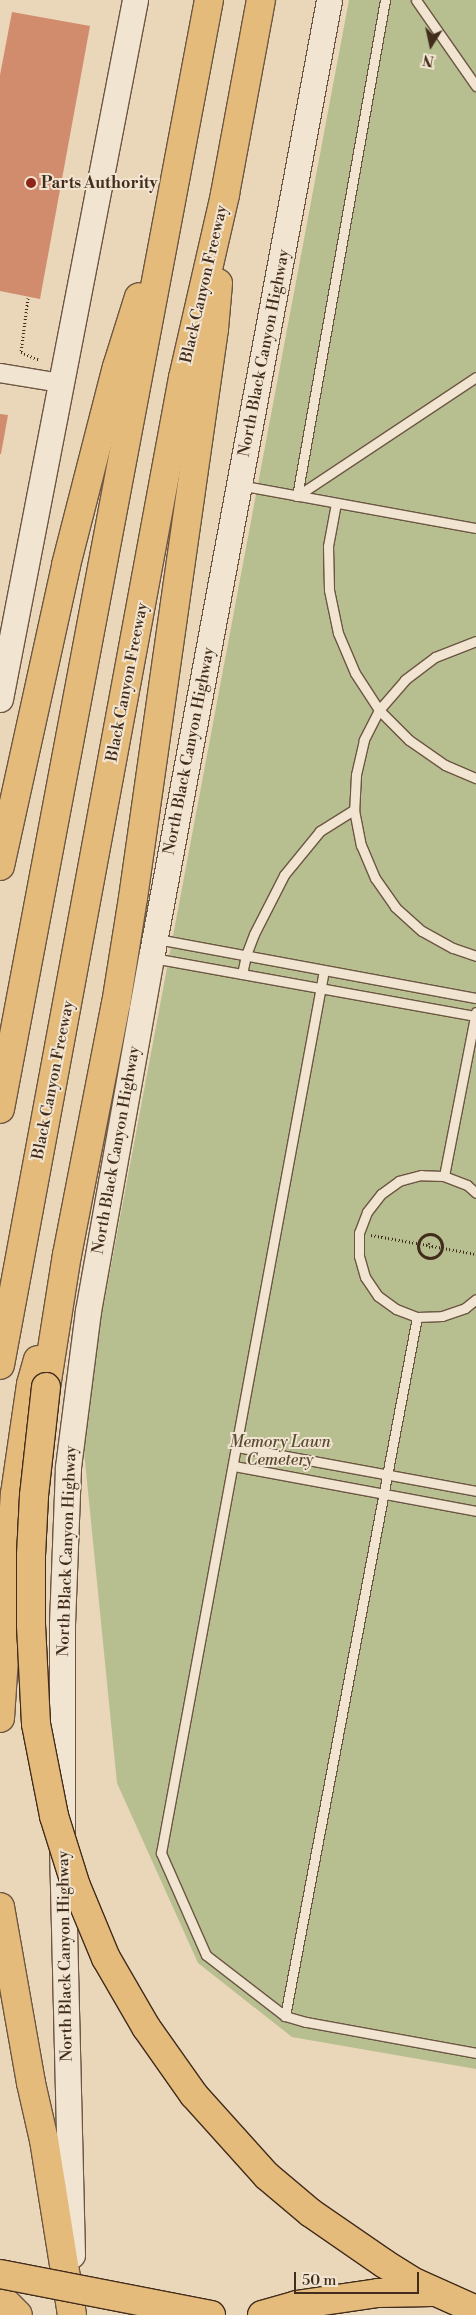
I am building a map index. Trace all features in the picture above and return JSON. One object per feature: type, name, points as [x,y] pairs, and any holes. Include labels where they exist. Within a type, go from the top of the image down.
[{"type":"highway","points":[[0,1109],[209,0]]},
{"type":"highway","name":"Black Canyon Freeway","points":[[0,1365],[183,378],[225,194],[261,0]]},
{"type":"highway","points":[[0,866],[66,565],[117,367],[174,188]]},
{"type":"highway","points":[[0,1718],[15,1494],[67,1254],[116,1004],[133,898],[214,329],[225,194]]},
{"type":"highway","points":[[39,1385],[37,1460],[31,1556],[31,1624],[36,1724],[54,1816],[76,1886],[106,1958],[146,2027],[194,2095],[267,2176],[311,2214],[385,2264],[416,2283],[476,2310]]},
{"type":"highway","points":[[0,1907],[31,2083],[44,2140],[73,2315]]},
{"type":"highway","points":[[0,2274],[211,2315]]},
{"type":"highway","points":[[262,2315],[296,2305],[378,2293],[476,2293]]},
{"type":"highway","points":[[0,2297],[18,2315]]},
{"type":"main road","points":[[0,699],[136,0]]},
{"type":"main road","name":"North Black Canyon Highway","points":[[73,2315],[62,1846],[62,1624],[68,1467],[88,1311],[152,948],[329,0]]},
{"type":"street","points":[[0,373],[62,383]]},
{"type":"lane","points":[[297,496],[385,0]]},
{"type":"lane","points":[[416,0],[476,86]]},
{"type":"lane","points":[[297,496],[476,377]]},
{"type":"lane","points":[[239,485],[476,528]]},
{"type":"lane","points":[[336,503],[328,546],[329,590],[338,633],[355,673],[379,710],[409,740],[445,765],[476,778]]},
{"type":"lane","points":[[476,641],[435,657],[405,680],[379,710],[364,740],[356,775],[354,810],[361,845],[374,878],[395,907],[422,931],[452,948],[476,956]]},
{"type":"lane","points":[[242,974],[246,955],[284,876],[320,831],[354,810]]},
{"type":"lane","points":[[152,948],[246,955],[476,998]]},
{"type":"lane","points":[[152,948],[242,974],[476,1015],[444,1176]]},
{"type":"lane","points":[[324,970],[234,1466],[161,1853],[206,1956],[285,2016],[306,2022],[476,2053]]},
{"type":"lane","points":[[476,1193],[467,1185],[444,1176],[421,1176],[399,1182],[381,1194],[367,1212],[359,1233],[358,1256],[365,1277],[378,1296],[396,1309],[417,1317],[442,1316],[465,1308],[476,1299]]},
{"type":"lane","points":[[285,2016],[417,1317]]},
{"type":"lane","points":[[237,1447],[476,1491]]},
{"type":"lane","points":[[234,1466],[476,1511]]},
{"type":"path","points":[[28,298],[21,352],[39,360]]},
{"type":"path","points":[[359,1233],[427,1245],[430,1248],[432,1246],[476,1254]]},
{"type":"path","points":[[432,1233],[440,1238],[442,1248],[436,1257],[425,1257],[418,1249],[417,1243],[422,1235],[432,1233]]},
{"type":"green space","name":"Memory Lawn Cemetery","points":[[349,0],[476,0],[476,2069],[292,2037],[198,1963],[117,1783],[84,1451],[92,1367]]},
{"type":"building","name":"Parts Authority","points":[[12,12],[90,26],[40,299],[0,291],[0,75]]},
{"type":"building","points":[[0,414],[8,415],[1,454],[0,454]]},
{"type":"place","name":"Parts Authority","points":[[31,183]]}]
